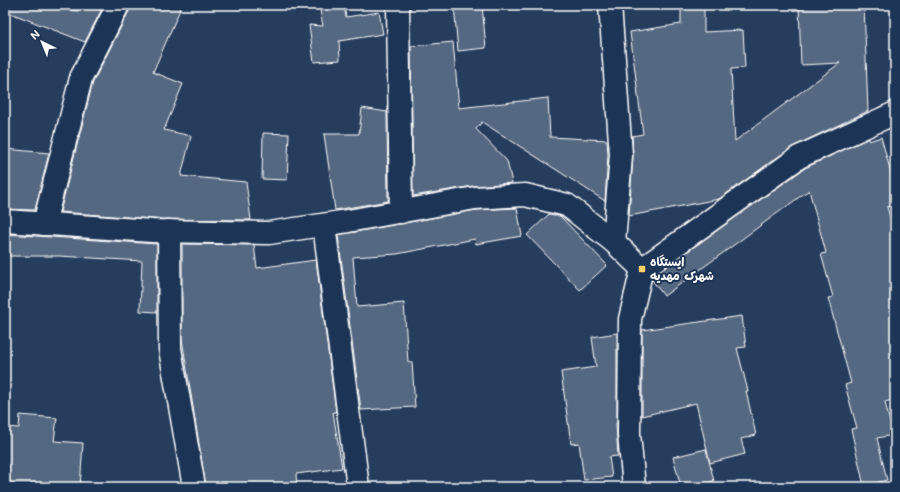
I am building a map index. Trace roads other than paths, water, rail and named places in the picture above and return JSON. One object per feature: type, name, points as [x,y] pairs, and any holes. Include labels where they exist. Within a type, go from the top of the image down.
[{"type":"street","points":[[44,224],[81,78],[118,5]]},
{"type":"street","points":[[398,5],[401,212]]},
{"type":"street","points":[[610,5],[621,155],[614,242]]},
{"type":"street","points":[[634,487],[629,434],[630,318],[642,269],[799,157],[895,113]]},
{"type":"street","points":[[5,221],[169,231],[269,233],[401,212],[475,198],[525,195],[568,205],[614,242],[642,269]]},
{"type":"street","points":[[324,225],[358,487]]},
{"type":"street","points":[[169,231],[170,348],[194,487]]},
{"type":"place","name":"ایستگاه شهرک مهدیه","points":[[642,269]]}]
